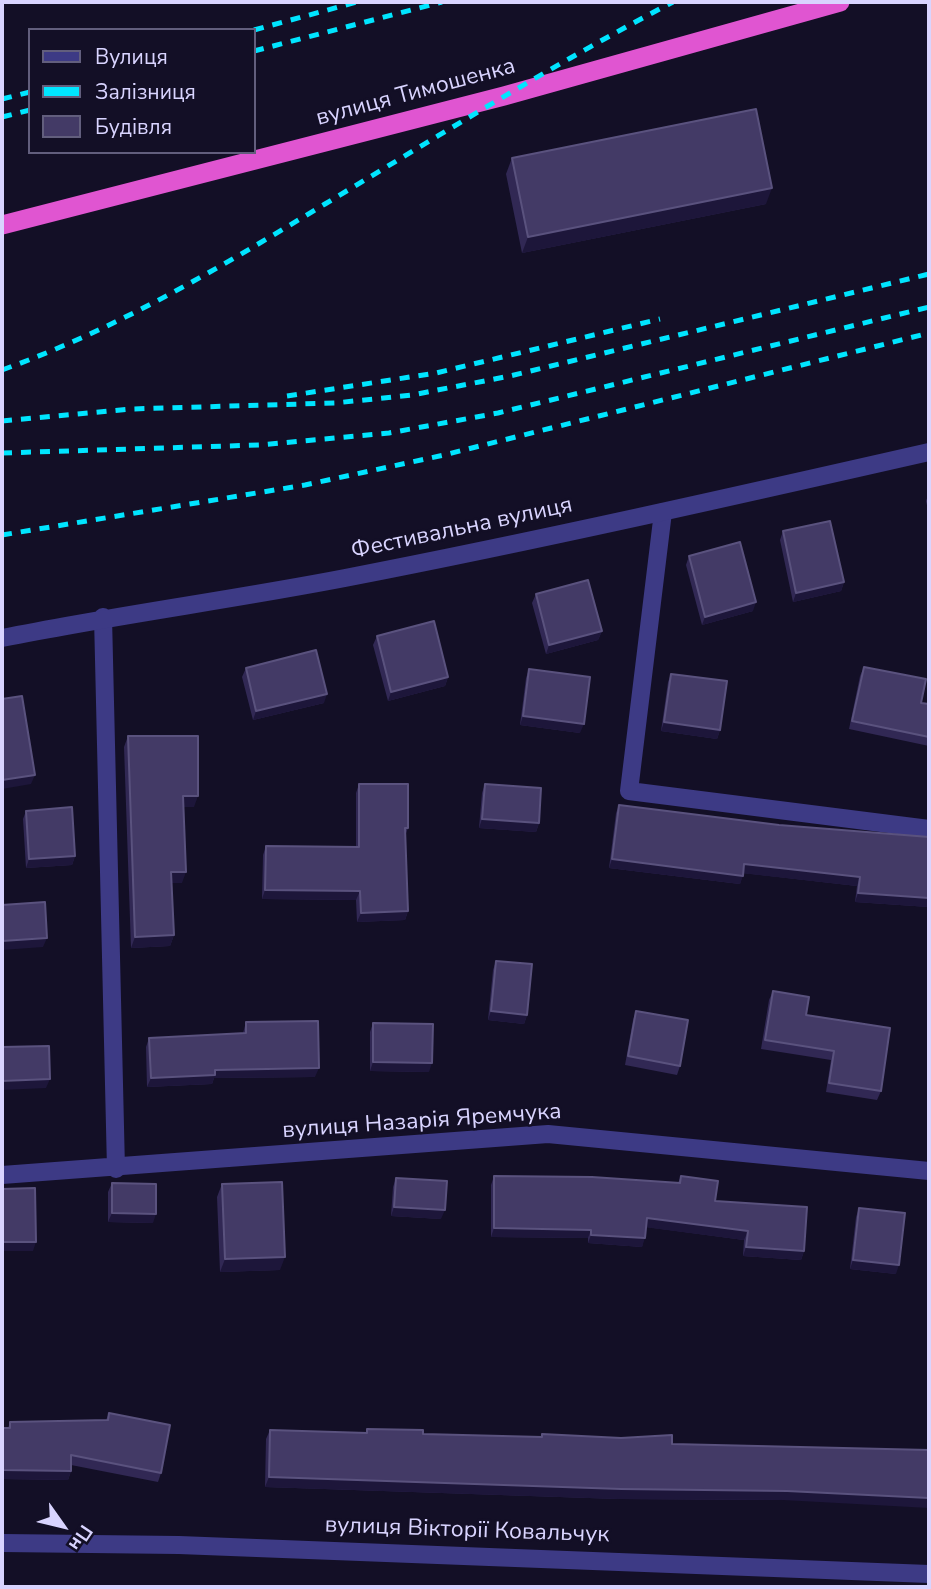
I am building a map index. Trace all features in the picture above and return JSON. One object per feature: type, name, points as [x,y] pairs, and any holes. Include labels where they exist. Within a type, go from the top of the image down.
[{"type":"highway","name":"вулиця Тимошенка","points":[[2,225],[504,96],[840,2]]},
{"type":"street","name":"Фестивальна вулиця","points":[[2,638],[103,617],[343,579],[663,512],[929,452]]},
{"type":"street","points":[[663,512],[629,791],[929,829]]},
{"type":"street","points":[[103,617],[116,1169]]},
{"type":"street","name":"вулиця Назарія Яремчука","points":[[2,1175],[116,1169],[548,1134],[929,1171]]},
{"type":"street","name":"вулиця Вікторії Ковальчук","points":[[2,1543],[180,1545],[929,1574]]},
{"type":"building","points":[[756,109],[772,188],[528,237],[512,158]]},
{"type":"building","points":[[830,521],[844,582],[796,593],[783,531]]},
{"type":"building","points":[[740,542],[756,602],[705,617],[689,556]]},
{"type":"building","points":[[588,580],[602,631],[549,645],[536,594]]},
{"type":"building","points":[[434,621],[448,677],[391,692],[377,636]]},
{"type":"building","points":[[316,650],[327,694],[256,711],[246,668]]},
{"type":"building","points":[[864,667],[926,679],[921,703],[929,704],[929,737],[852,721]]},
{"type":"building","points":[[529,669],[590,677],[584,724],[523,716]]},
{"type":"building","points":[[671,674],[727,681],[720,730],[664,722]]},
{"type":"building","points":[[22,696],[35,775],[2,780],[2,699]]},
{"type":"building","points":[[128,736],[198,736],[198,796],[183,796],[186,872],[171,872],[174,935],[135,937]]},
{"type":"building","points":[[359,784],[408,784],[408,828],[405,828],[408,911],[361,913],[360,891],[265,890],[266,846],[359,847]]},
{"type":"building","points":[[485,784],[541,788],[539,823],[482,819]]},
{"type":"building","points":[[619,805],[779,825],[929,837],[929,898],[858,893],[860,877],[744,864],[743,876],[612,859]]},
{"type":"building","points":[[72,807],[75,856],[29,859],[26,811]]},
{"type":"building","points":[[45,902],[47,938],[2,941],[2,905]]},
{"type":"building","points":[[496,961],[532,964],[527,1015],[491,1011]]},
{"type":"building","points":[[773,991],[809,997],[806,1015],[890,1028],[881,1091],[829,1083],[834,1051],[765,1040]]},
{"type":"building","points":[[636,1011],[688,1020],[680,1066],[628,1056]]},
{"type":"building","points":[[318,1021],[319,1068],[215,1070],[215,1075],[151,1078],[149,1038],[246,1033],[246,1022]]},
{"type":"building","points":[[373,1023],[433,1024],[432,1063],[373,1062]]},
{"type":"building","points":[[49,1046],[50,1079],[2,1081],[2,1047]]},
{"type":"building","points":[[494,1176],[592,1177],[680,1183],[681,1176],[718,1181],[715,1201],[807,1207],[804,1251],[746,1247],[748,1231],[647,1218],[645,1238],[591,1235],[591,1230],[494,1228]]},
{"type":"building","points":[[396,1178],[447,1181],[445,1210],[394,1207]]},
{"type":"building","points":[[282,1182],[285,1257],[225,1259],[222,1184]]},
{"type":"building","points":[[112,1183],[156,1184],[156,1214],[112,1213]]},
{"type":"building","points":[[35,1188],[36,1242],[2,1242],[2,1189]]},
{"type":"building","points":[[859,1208],[905,1213],[899,1265],[853,1260]]},
{"type":"building","points":[[109,1413],[170,1425],[161,1473],[71,1455],[71,1471],[2,1470],[2,1428],[10,1428],[10,1422],[108,1420]]},
{"type":"building","points":[[367,1429],[423,1430],[423,1434],[542,1437],[542,1434],[621,1438],[672,1435],[672,1444],[929,1450],[929,1498],[787,1491],[621,1489],[269,1477],[270,1430],[367,1433]]},
{"type":"railway","points":[[256,29],[357,2]]},
{"type":"railway","points":[[256,50],[442,2]]},
{"type":"railway","points":[[2,370],[87,335],[168,295],[541,75],[673,2]]},
{"type":"railway","points":[[2,99],[28,92]]},
{"type":"railway","points":[[2,117],[28,110]]},
{"type":"railway","points":[[2,421],[131,409],[335,403],[412,395],[510,376],[929,274]]},
{"type":"railway","points":[[2,453],[259,445],[389,433],[498,413],[929,307]]},
{"type":"railway","points":[[287,396],[436,373],[660,319]]},
{"type":"railway","points":[[2,535],[305,485],[444,455],[929,333]]}]
